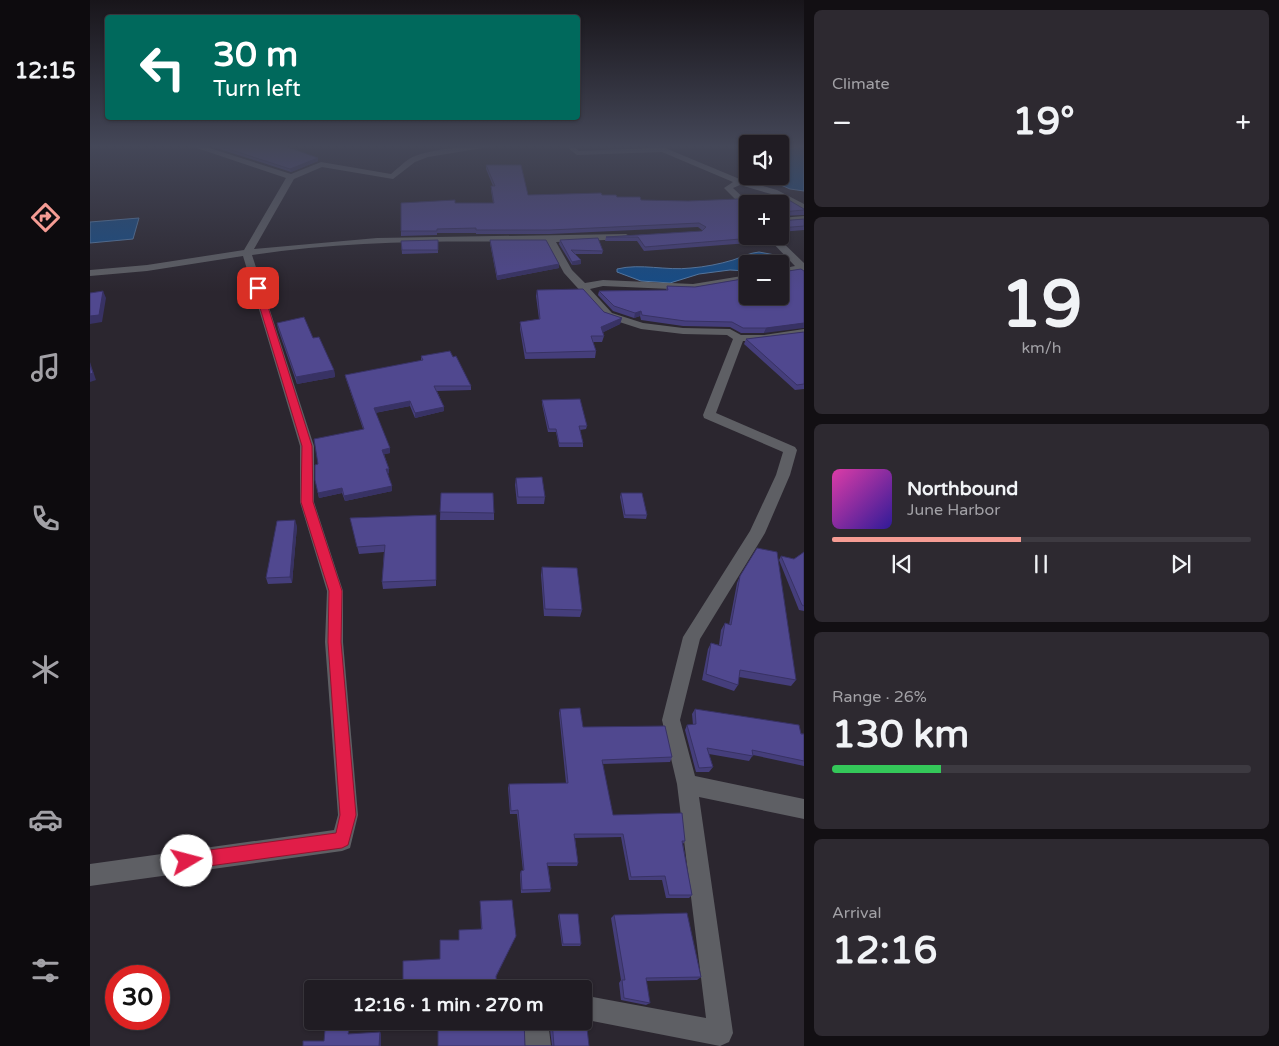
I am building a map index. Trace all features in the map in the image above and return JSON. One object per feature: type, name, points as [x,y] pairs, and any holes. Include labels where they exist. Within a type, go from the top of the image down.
[{"type":"street","points":[[90,875],[342,840],[348,815],[334,642],[336,591],[307,502],[307,446],[247,253],[281,194]]},
{"type":"street","points":[[778,194],[804,207]]},
{"type":"street","points":[[789,220],[804,219]]},
{"type":"street","points":[[90,273],[124,271],[318,244],[418,238],[550,239],[634,236]]},
{"type":"street","points":[[550,239],[568,271],[608,315],[641,326],[683,331],[730,332],[739,338],[764,338],[804,332]]},
{"type":"street","points":[[780,245],[804,268]]},
{"type":"street","points":[[789,270],[804,268]]},
{"type":"street","points":[[581,287],[603,283],[693,287],[739,279]]},
{"type":"street","points":[[592,1009],[721,1040],[687,784],[671,720],[692,637],[757,533],[783,475],[790,450],[709,416],[739,338]]},
{"type":"street","points":[[687,784],[804,809]]},
{"type":"street","points":[[537,1030],[538,1046]]},
{"type":"water","points":[[139,218],[133,239],[90,243],[90,222]]},
{"type":"water","points":[[759,252],[775,255],[746,255]]},
{"type":"water","points":[[739,258],[739,271],[699,274],[670,283],[641,281],[617,272],[617,269],[626,267],[682,269]]},
{"type":"building","points":[[492,194],[601,194],[616,195],[617,197],[640,197],[641,200],[688,201],[738,199],[739,239],[645,247],[638,237],[606,237],[702,231],[706,227],[699,223],[550,230],[476,230],[476,228],[401,231],[401,203],[455,200],[455,203],[494,203]]},
{"type":"building","points":[[789,200],[804,209],[789,211]]},
{"type":"building","points":[[804,219],[804,226],[789,227],[789,220]]},
{"type":"building","points":[[598,238],[603,251],[571,250],[581,260],[572,262],[560,240]]},
{"type":"building","points":[[438,240],[438,250],[402,250],[401,241]]},
{"type":"building","points":[[490,240],[546,240],[559,264],[497,276]]},
{"type":"building","points":[[801,269],[804,271],[804,323],[766,328],[743,328],[732,322],[685,321],[642,315],[641,311],[635,313],[614,306],[599,291],[668,290],[667,286],[695,287],[739,280],[739,305],[789,305],[789,271]]},
{"type":"building","points":[[583,289],[604,312],[622,318],[601,327],[604,336],[591,336],[596,351],[526,353],[520,322],[540,319],[537,290]]},
{"type":"building","points":[[103,291],[99,315],[90,316],[90,293]]},
{"type":"building","points":[[304,317],[313,338],[319,337],[334,370],[296,377],[277,323]]},
{"type":"building","points":[[804,332],[804,384],[797,385],[746,339]]},
{"type":"building","points":[[450,351],[453,357],[456,356],[471,386],[434,386],[444,407],[415,413],[410,401],[374,408],[390,448],[382,450],[389,469],[386,469],[392,486],[344,496],[342,488],[318,493],[315,480],[315,465],[318,464],[314,439],[364,429],[345,375],[423,360],[421,356]]},
{"type":"building","points":[[580,399],[587,426],[579,426],[583,443],[559,443],[556,429],[549,429],[542,400]]},
{"type":"building","points":[[542,477],[545,497],[518,497],[516,478]]},
{"type":"building","points":[[441,493],[493,493],[494,513],[440,512]]},
{"type":"building","points":[[621,493],[642,493],[647,515],[625,515]]},
{"type":"building","points":[[436,515],[436,580],[382,582],[385,545],[357,547],[350,518]]},
{"type":"building","points":[[295,520],[290,577],[266,578],[277,521]]},
{"type":"building","points":[[757,548],[777,552],[796,680],[740,670],[738,685],[706,674],[711,643],[721,646],[725,623],[731,625],[740,576]]},
{"type":"building","points":[[804,552],[804,606],[781,556],[794,559]]},
{"type":"building","points":[[542,567],[577,568],[582,610],[545,609]]},
{"type":"building","points":[[580,708],[583,727],[665,726],[672,757],[602,760],[613,815],[682,813],[685,841],[682,841],[692,895],[669,895],[665,876],[631,877],[623,834],[574,834],[578,863],[547,863],[551,889],[522,890],[521,871],[524,870],[518,810],[511,811],[509,784],[568,783],[560,709]]},
{"type":"building","points":[[695,709],[799,725],[801,734],[804,734],[804,761],[752,750],[753,756],[707,748],[713,767],[699,768],[687,725],[696,724]]},
{"type":"building","points":[[512,900],[516,936],[496,976],[496,980],[403,980],[403,961],[440,959],[440,940],[459,940],[459,930],[482,929],[480,901]]},
{"type":"building","points":[[687,913],[701,977],[646,978],[650,1003],[624,998],[622,980],[625,980],[614,915]]},
{"type":"building","points":[[559,914],[578,914],[581,944],[563,944]]},
{"type":"building","points":[[325,1030],[349,1030],[348,1034],[380,1032],[379,1046],[303,1046],[303,1041],[324,1041]]},
{"type":"building","points":[[438,1030],[524,1030],[525,1046],[438,1046]]},
{"type":"building","points":[[553,1030],[587,1030],[589,1046],[554,1046]]},
{"type":"route","points":[[187,861],[342,840],[348,815],[334,642],[336,591],[307,502],[307,446],[258,288]]}]
